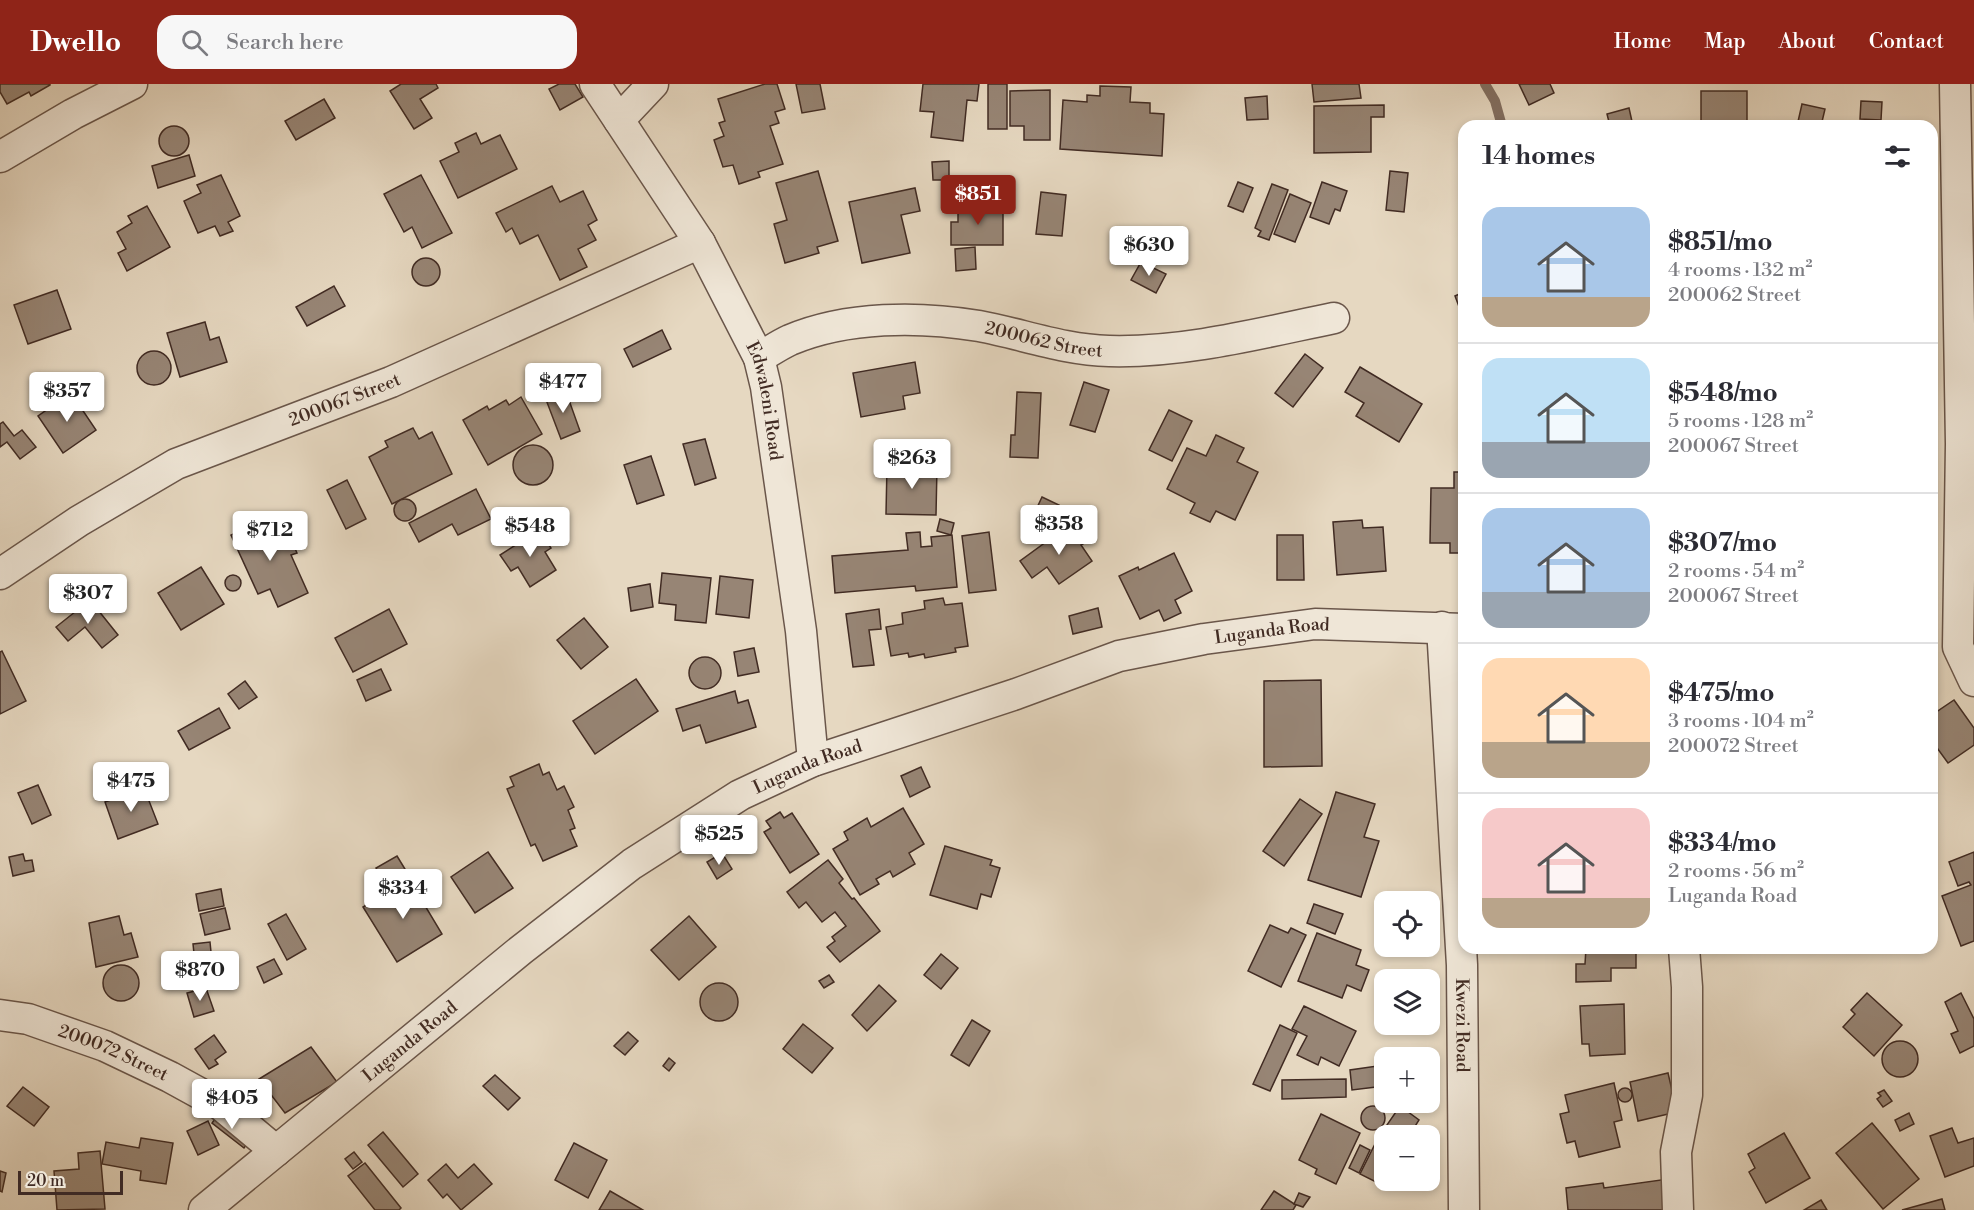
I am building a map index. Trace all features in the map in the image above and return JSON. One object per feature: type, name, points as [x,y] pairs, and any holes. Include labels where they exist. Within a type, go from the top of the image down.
[{"type":"street","points":[[0,157],[73,114],[132,84]]},
{"type":"street","name":"Edwaleni Road","points":[[595,84],[700,243],[759,358],[766,387],[801,631],[813,761]]},
{"type":"street","points":[[619,120],[653,84]]},
{"type":"street","points":[[1955,84],[1961,444],[1955,646],[1974,681]]},
{"type":"street","name":"200067 Street","points":[[0,574],[79,521],[176,465],[391,382],[700,243]]},
{"type":"street","name":"200062 Street","points":[[759,358],[789,340],[825,328],[897,318],[978,326],[1063,346],[1108,351],[1161,349],[1230,340],[1334,318]]},
{"type":"street","name":"Luganda Road","points":[[204,1210],[521,950],[632,864],[740,795],[813,761],[1130,654],[1204,639],[1315,624],[1453,628]]},
{"type":"street","name":"Kwezi Road","points":[[1453,628],[1458,815]]},
{"type":"street","name":"Kwezi Road","points":[[1462,954],[1464,1210]]},
{"type":"street","points":[[1678,1210],[1676,1152],[1687,1095],[1687,987],[1684,954]]},
{"type":"street","name":"200072 Street","points":[[0,1015],[28,1019],[105,1046],[170,1077],[222,1105],[276,1151]]},
{"type":"building","points":[[0,84],[50,85],[31,96],[29,92],[7,104],[0,92]]},
{"type":"building","points":[[401,84],[436,84],[438,88],[420,99],[432,118],[414,129],[390,91]]},
{"type":"building","points":[[559,84],[575,84],[583,97],[560,110],[549,89]]},
{"type":"building","points":[[765,84],[777,84],[785,109],[775,112],[779,123],[770,126],[783,164],[758,172],[760,177],[739,184],[733,165],[723,167],[714,140],[724,136],[719,123],[725,121],[718,99]]},
{"type":"building","points":[[796,84],[820,84],[825,109],[802,113]]},
{"type":"building","points":[[923,84],[979,84],[977,101],[967,100],[963,141],[931,137],[934,112],[920,111]]},
{"type":"building","points":[[988,84],[1007,84],[1007,129],[988,129]]},
{"type":"building","points":[[1312,84],[1359,84],[1361,98],[1314,102]]},
{"type":"building","points":[[1519,84],[1550,84],[1554,93],[1529,105]]},
{"type":"building","points":[[1100,86],[1131,87],[1130,102],[1150,103],[1150,113],[1164,114],[1162,156],[1060,149],[1063,100],[1087,102],[1087,95],[1100,96]]},
{"type":"building","points":[[1050,90],[1050,140],[1024,140],[1024,126],[1010,126],[1010,91]]},
{"type":"building","points":[[1701,91],[1747,91],[1747,120],[1701,120]]},
{"type":"building","points":[[1267,96],[1268,119],[1247,120],[1245,98]]},
{"type":"building","points":[[324,99],[335,118],[296,140],[285,121]]},
{"type":"building","points":[[1861,101],[1882,102],[1881,120],[1860,119]]},
{"type":"building","points":[[1802,104],[1825,109],[1822,120],[1798,120]]},
{"type":"building","points":[[1384,105],[1384,117],[1371,117],[1371,152],[1314,153],[1314,106]]},
{"type":"building","points":[[1629,108],[1632,120],[1608,120],[1607,114]]},
{"type":"building","points":[[174,126],[180,127],[188,135],[188,147],[180,155],[174,156],[168,155],[160,147],[159,141],[160,135],[168,127]]},
{"type":"building","points":[[476,133],[481,144],[500,135],[517,169],[458,198],[440,161],[459,152],[455,143]]},
{"type":"building","points":[[189,155],[195,176],[158,188],[152,166]]},
{"type":"building","points":[[949,161],[949,180],[933,180],[932,162]]},
{"type":"building","points":[[818,171],[838,241],[817,247],[819,253],[785,263],[774,224],[787,220],[776,183]]},
{"type":"building","points":[[1390,171],[1408,173],[1404,212],[1386,210]]},
{"type":"building","points":[[221,175],[240,216],[228,222],[233,231],[220,236],[215,226],[198,233],[184,201],[201,193],[197,185]]},
{"type":"building","points":[[421,175],[452,233],[422,248],[412,227],[404,232],[384,194]]},
{"type":"building","points":[[1238,182],[1253,188],[1243,212],[1228,206]]},
{"type":"building","points":[[1322,182],[1347,191],[1340,211],[1335,209],[1329,224],[1310,217]]},
{"type":"building","points":[[1272,184],[1288,190],[1269,240],[1258,236],[1261,231],[1255,228]]},
{"type":"building","points":[[552,186],[560,202],[583,191],[597,220],[588,225],[596,240],[578,249],[587,267],[560,280],[538,235],[520,244],[512,228],[506,232],[496,213]]},
{"type":"building","points":[[915,188],[920,211],[901,215],[910,253],[862,263],[849,202]]},
{"type":"building","points":[[1041,192],[1066,195],[1062,236],[1036,234]]},
{"type":"building","points":[[1290,194],[1311,203],[1295,242],[1274,234]]},
{"type":"building","points":[[147,206],[170,247],[127,271],[118,253],[126,249],[117,232],[132,223],[128,216]]},
{"type":"building","points":[[958,206],[1003,206],[1003,245],[951,245],[951,222],[958,222]]},
{"type":"building","points":[[975,247],[976,269],[956,271],[955,249]]},
{"type":"building","points":[[426,258],[436,262],[440,272],[436,282],[426,286],[416,282],[412,272],[416,262]]},
{"type":"building","points":[[1141,262],[1166,274],[1156,293],[1131,280]]},
{"type":"building","points":[[334,286],[345,306],[307,326],[296,307]]},
{"type":"building","points":[[57,290],[71,329],[28,344],[14,305]]},
{"type":"building","points":[[205,322],[210,340],[219,337],[227,362],[180,377],[167,333]]},
{"type":"building","points":[[662,330],[671,349],[633,367],[624,349]]},
{"type":"building","points":[[154,351],[166,356],[171,368],[166,380],[154,385],[142,380],[137,368],[142,356]]},
{"type":"building","points":[[1305,354],[1323,368],[1293,407],[1275,393]]},
{"type":"building","points":[[915,362],[920,393],[903,396],[905,409],[861,417],[853,373]]},
{"type":"building","points":[[1360,367],[1422,404],[1399,442],[1356,416],[1364,403],[1345,392]]},
{"type":"building","points":[[1084,382],[1109,390],[1095,432],[1070,425]]},
{"type":"building","points":[[565,389],[580,431],[561,439],[545,397]]},
{"type":"building","points":[[1017,392],[1041,393],[1038,458],[1010,457],[1011,435],[1015,435]]},
{"type":"building","points":[[71,393],[96,430],[63,453],[38,416]]},
{"type":"building","points":[[521,397],[542,434],[488,465],[463,420],[487,406],[489,410],[506,400],[509,405]]},
{"type":"building","points":[[1169,410],[1192,421],[1172,461],[1149,450]]},
{"type":"building","points":[[3,422],[14,436],[22,430],[36,447],[20,459],[7,442],[0,447],[0,424]]},
{"type":"building","points":[[413,428],[419,439],[432,432],[452,474],[392,504],[369,457],[388,447],[385,441]]},
{"type":"building","points":[[1216,435],[1244,448],[1237,462],[1258,472],[1235,520],[1216,511],[1210,522],[1190,513],[1195,503],[1167,489],[1187,448],[1206,456]]},
{"type":"building","points":[[705,439],[716,478],[695,485],[683,444]]},
{"type":"building","points":[[533,445],[541,446],[547,451],[552,457],[552,473],[547,479],[541,484],[533,485],[525,484],[519,479],[514,473],[513,465],[514,457],[519,451],[525,446]]},
{"type":"building","points":[[651,456],[664,495],[637,504],[624,465]]},
{"type":"building","points":[[887,466],[937,467],[936,515],[886,514]]},
{"type":"building","points":[[1454,472],[1458,472],[1458,553],[1450,553],[1450,543],[1430,543],[1431,488],[1454,488]]},
{"type":"building","points":[[347,480],[366,519],[346,529],[327,490]]},
{"type":"building","points":[[476,489],[491,519],[458,535],[452,524],[419,542],[409,523]]},
{"type":"building","points":[[1042,497],[1059,505],[1051,521],[1035,512]]},
{"type":"building","points":[[405,499],[415,506],[416,510],[409,520],[405,521],[395,514],[394,510],[401,500]]},
{"type":"building","points":[[940,519],[954,523],[951,535],[937,531]]},
{"type":"building","points":[[263,520],[270,535],[287,530],[297,553],[291,555],[308,593],[278,607],[270,589],[258,594],[231,535]]},
{"type":"building","points":[[1362,520],[1363,528],[1383,527],[1386,571],[1337,575],[1333,522]]},
{"type":"building","points":[[1072,523],[1086,542],[1081,545],[1092,561],[1059,584],[1047,567],[1032,578],[1020,561]]},
{"type":"building","points":[[539,530],[551,548],[545,552],[556,570],[530,587],[518,567],[511,571],[500,555]]},
{"type":"building","points":[[920,532],[921,547],[932,546],[931,537],[952,535],[957,587],[916,591],[915,586],[835,593],[832,556],[908,550],[906,533]]},
{"type":"building","points":[[989,532],[996,590],[969,593],[962,536]]},
{"type":"building","points":[[1277,535],[1303,535],[1304,580],[1277,580]]},
{"type":"building","points":[[1174,553],[1192,591],[1175,600],[1181,613],[1164,621],[1159,610],[1140,619],[1119,576],[1138,567],[1139,570]]},
{"type":"building","points":[[201,567],[224,604],[181,630],[158,593]]},
{"type":"building","points":[[662,573],[711,578],[706,623],[675,620],[676,605],[659,603]]},
{"type":"building","points":[[230,575],[236,575],[241,583],[239,589],[230,591],[225,586],[225,580]]},
{"type":"building","points":[[720,576],[753,580],[749,618],[716,614]]},
{"type":"building","points":[[650,584],[653,607],[631,611],[628,588]]},
{"type":"building","points":[[943,598],[945,605],[962,603],[968,646],[955,648],[956,652],[925,658],[924,654],[909,657],[908,653],[891,656],[886,627],[903,624],[902,613],[925,609],[924,601]]},
{"type":"building","points":[[90,600],[118,635],[102,648],[85,627],[68,641],[56,627]]},
{"type":"building","points":[[1098,608],[1102,627],[1073,634],[1069,616]]},
{"type":"building","points":[[389,609],[407,644],[353,672],[335,638]]},
{"type":"building","points":[[879,609],[881,629],[869,630],[874,665],[853,667],[846,614]]},
{"type":"building","points":[[584,618],[608,647],[581,669],[557,640]]},
{"type":"building","points":[[754,648],[759,672],[738,676],[734,652]]},
{"type":"building","points":[[2,651],[26,701],[0,714],[0,652]]},
{"type":"building","points":[[705,657],[716,662],[721,673],[716,684],[705,689],[694,684],[689,673],[694,662]]},
{"type":"building","points":[[381,669],[391,690],[366,701],[357,680]]},
{"type":"building","points":[[636,679],[658,711],[595,754],[573,721]]},
{"type":"building","points":[[1321,680],[1322,766],[1264,767],[1264,681]]},
{"type":"building","points":[[245,681],[257,697],[239,709],[228,694]]},
{"type":"building","points":[[735,691],[738,703],[748,700],[756,727],[706,743],[700,725],[683,731],[676,709]]},
{"type":"building","points":[[1954,700],[1974,728],[1974,745],[1948,763],[1938,749],[1938,711]]},
{"type":"building","points":[[219,708],[230,728],[189,750],[178,731]]},
{"type":"building","points":[[539,764],[543,775],[549,772],[557,790],[564,786],[574,807],[568,810],[575,828],[570,830],[577,846],[543,861],[535,844],[531,846],[507,789],[514,786],[510,777]]},
{"type":"building","points":[[921,767],[930,787],[910,797],[901,776]]},
{"type":"building","points":[[38,785],[51,815],[32,824],[18,793]]},
{"type":"building","points":[[144,788],[158,824],[118,839],[105,802]]},
{"type":"building","points":[[1336,792],[1375,804],[1364,837],[1379,841],[1361,897],[1308,880]]},
{"type":"building","points":[[1300,799],[1322,814],[1284,866],[1263,851]]},
{"type":"building","points":[[903,808],[924,844],[909,853],[915,864],[893,877],[890,871],[876,879],[879,884],[860,895],[833,849],[848,840],[844,832],[867,818],[871,827]]},
{"type":"building","points":[[780,812],[784,818],[792,813],[819,854],[790,873],[764,832],[771,828],[766,821]]},
{"type":"building","points":[[945,846],[992,860],[990,865],[1000,868],[991,897],[981,894],[977,909],[930,895]]},
{"type":"building","points":[[488,852],[513,888],[475,913],[451,877]]},
{"type":"building","points":[[1974,852],[1974,941],[1961,946],[1942,896],[1971,885],[1969,882],[1958,886],[1949,862]]},
{"type":"building","points":[[722,853],[732,869],[717,879],[707,862]]},
{"type":"building","points":[[23,854],[25,861],[32,860],[34,871],[13,876],[9,857]]},
{"type":"building","points":[[397,856],[408,874],[387,887],[376,868]]},
{"type":"building","points":[[828,860],[843,879],[839,883],[880,931],[840,962],[827,947],[835,941],[832,937],[846,926],[835,912],[822,922],[806,902],[799,908],[787,892]]},
{"type":"building","points":[[409,879],[442,934],[397,962],[363,907]]},
{"type":"building","points":[[221,889],[224,906],[199,911],[196,894]]},
{"type":"building","points":[[1314,904],[1343,914],[1335,934],[1307,923]]},
{"type":"building","points":[[225,908],[230,929],[205,935],[200,914]]},
{"type":"building","points":[[286,914],[306,949],[287,960],[268,924]]},
{"type":"building","points":[[119,916],[124,935],[131,933],[138,957],[96,967],[89,923]]},
{"type":"building","points":[[689,916],[716,947],[679,980],[651,950]]},
{"type":"building","points":[[1270,925],[1288,933],[1291,928],[1306,935],[1281,987],[1248,971]]},
{"type":"building","points":[[1317,933],[1361,950],[1356,965],[1369,970],[1361,991],[1347,985],[1342,998],[1298,981]]},
{"type":"building","points":[[210,942],[212,962],[195,963],[193,944]]},
{"type":"building","points":[[941,954],[958,968],[941,989],[924,975]]},
{"type":"building","points":[[1586,954],[1636,954],[1636,968],[1611,968],[1611,981],[1576,982],[1576,964],[1585,964]]},
{"type":"building","points":[[274,959],[282,974],[264,983],[257,967]]},
{"type":"building","points":[[121,965],[134,970],[139,983],[134,996],[121,1001],[108,996],[103,983],[108,970]]},
{"type":"building","points":[[829,975],[834,982],[824,988],[819,981]]},
{"type":"building","points":[[719,983],[733,988],[738,1002],[733,1016],[719,1021],[705,1016],[700,1002],[705,988]]},
{"type":"building","points":[[879,985],[896,1001],[867,1031],[852,1015]]},
{"type":"building","points":[[206,988],[214,1011],[194,1017],[187,993]]},
{"type":"building","points":[[1867,993],[1902,1025],[1874,1056],[1843,1027],[1855,1014],[1851,1010]]},
{"type":"building","points":[[1961,993],[1974,1019],[1974,1046],[1960,1053],[1951,1034],[1958,1031],[1945,1002]]},
{"type":"building","points":[[1624,1004],[1625,1054],[1590,1056],[1589,1044],[1582,1044],[1580,1006]]},
{"type":"building","points":[[1304,1006],[1356,1031],[1339,1066],[1321,1057],[1318,1065],[1297,1055],[1307,1036],[1292,1029]]},
{"type":"building","points":[[972,1020],[990,1031],[969,1066],[951,1055]]},
{"type":"building","points":[[803,1024],[833,1048],[812,1073],[783,1049]]},
{"type":"building","points":[[1280,1025],[1297,1033],[1270,1091],[1253,1084]]},
{"type":"building","points":[[628,1032],[638,1041],[625,1055],[614,1046]]},
{"type":"building","points":[[214,1035],[226,1052],[215,1060],[218,1064],[209,1069],[195,1049]]},
{"type":"building","points":[[1900,1041],[1913,1046],[1918,1059],[1913,1072],[1900,1077],[1887,1072],[1882,1059],[1887,1046]]},
{"type":"building","points":[[311,1047],[337,1082],[285,1113],[259,1079]]},
{"type":"building","points":[[669,1058],[675,1063],[669,1071],[663,1066]]},
{"type":"building","points":[[1374,1066],[1374,1087],[1352,1090],[1350,1070]]},
{"type":"building","points":[[1668,1073],[1677,1112],[1638,1121],[1630,1082]]},
{"type":"building","points":[[495,1075],[520,1098],[508,1110],[483,1086]]},
{"type":"building","points":[[1346,1079],[1346,1097],[1282,1099],[1282,1080]]},
{"type":"building","points":[[1614,1083],[1622,1120],[1614,1122],[1620,1147],[1579,1157],[1575,1141],[1567,1143],[1560,1114],[1569,1112],[1565,1095]]},
{"type":"building","points":[[23,1087],[49,1107],[34,1126],[7,1106]]},
{"type":"building","points":[[1625,1088],[1630,1090],[1632,1095],[1630,1100],[1625,1102],[1620,1100],[1618,1095],[1620,1090]]},
{"type":"building","points":[[1884,1090],[1892,1101],[1883,1107],[1877,1099],[1881,1096],[1878,1093]]},
{"type":"building","points":[[1373,1106],[1374,1113],[1384,1113],[1383,1125],[1374,1125],[1373,1130],[1364,1127],[1361,1118],[1364,1109]]},
{"type":"building","points":[[220,1112],[252,1137],[244,1148],[212,1123]]},
{"type":"building","points":[[1395,1113],[1410,1113],[1419,1120],[1416,1125],[1387,1125]]},
{"type":"building","points":[[1909,1113],[1914,1124],[1900,1131],[1895,1120]]},
{"type":"building","points":[[1321,1114],[1360,1133],[1336,1184],[1315,1174],[1317,1169],[1299,1160]]},
{"type":"building","points":[[208,1121],[219,1145],[198,1155],[187,1131]]},
{"type":"building","points":[[1872,1123],[1919,1179],[1883,1209],[1836,1153]]},
{"type":"building","points":[[1952,1128],[1958,1143],[1974,1138],[1974,1166],[1945,1177],[1930,1136]]},
{"type":"building","points":[[383,1132],[418,1174],[403,1187],[368,1145]]},
{"type":"building","points":[[1784,1133],[1810,1178],[1766,1203],[1749,1172],[1755,1168],[1748,1154]]},
{"type":"building","points":[[141,1138],[173,1143],[166,1184],[140,1180],[141,1171],[102,1164],[106,1142],[139,1148]]},
{"type":"building","points":[[574,1143],[607,1160],[588,1198],[555,1180]]},
{"type":"building","points":[[1360,1145],[1370,1150],[1359,1173],[1349,1168]]},
{"type":"building","points":[[1374,1146],[1374,1181],[1360,1174]]},
{"type":"building","points":[[100,1151],[105,1209],[57,1210],[54,1171],[79,1169],[78,1153]]},
{"type":"building","points":[[354,1152],[362,1162],[353,1169],[345,1159]]},
{"type":"building","points":[[365,1163],[401,1208],[399,1210],[375,1210],[348,1176]]},
{"type":"building","points":[[446,1164],[458,1178],[474,1164],[492,1184],[461,1210],[447,1194],[443,1198],[428,1180]]},
{"type":"building","points":[[0,1171],[6,1173],[2,1192],[0,1191]]},
{"type":"building","points":[[1668,1179],[1672,1210],[1568,1210],[1566,1188],[1603,1183],[1604,1188]]},
{"type":"building","points":[[610,1191],[643,1210],[599,1210]]},
{"type":"building","points":[[1274,1191],[1296,1205],[1293,1210],[1261,1210]]},
{"type":"building","points":[[1299,1193],[1310,1197],[1303,1207],[1294,1204]]},
{"type":"building","points":[[1942,1199],[1945,1210],[1902,1210]]},
{"type":"building","points":[[1821,1200],[1827,1210],[1804,1210]]},
{"type":"waterway","points":[[1485,84],[1495,101],[1500,120]]}]
